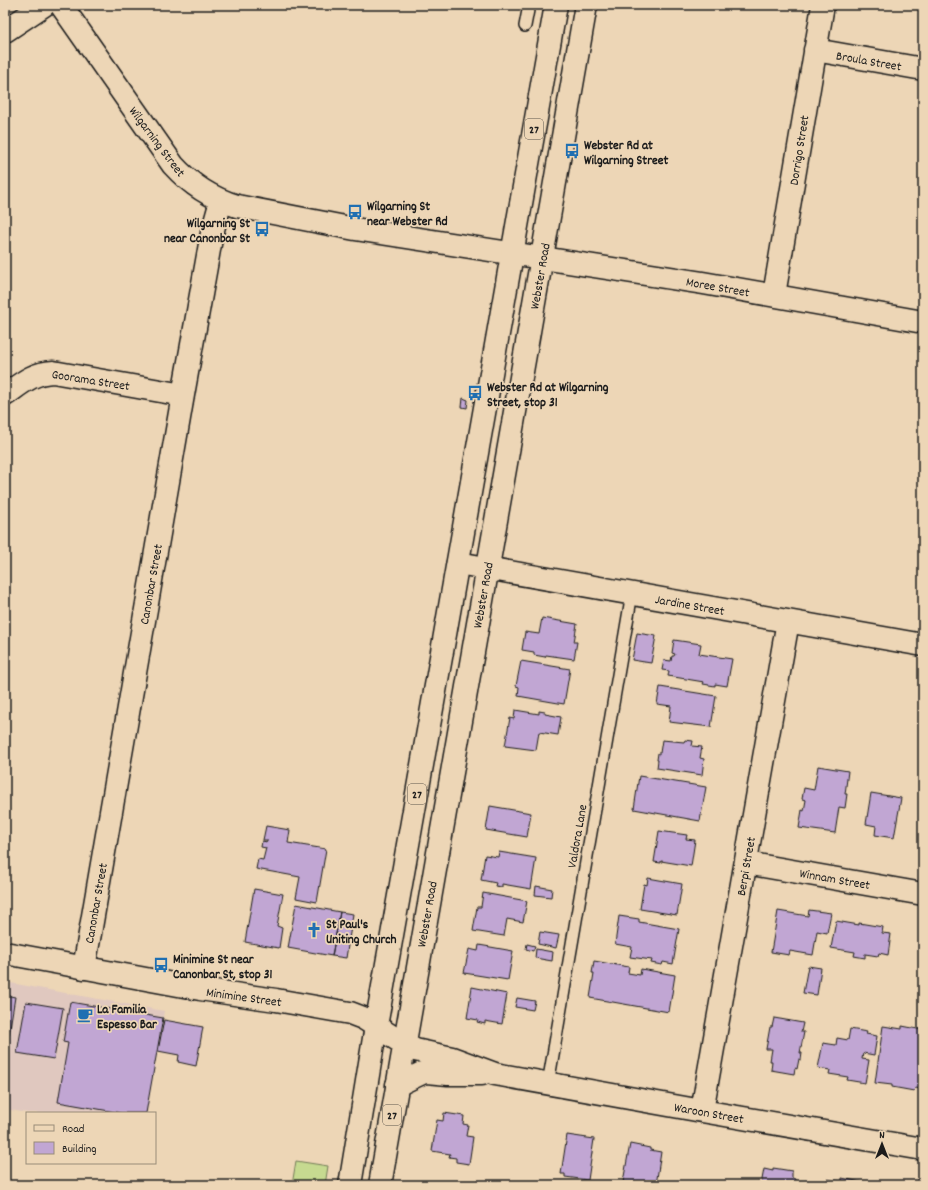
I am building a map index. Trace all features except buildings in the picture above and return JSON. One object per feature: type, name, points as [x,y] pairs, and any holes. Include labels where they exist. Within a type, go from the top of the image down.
[{"type":"street","points":[[5,31],[44,5]]},
{"type":"street","name":"Wilgarning Street","points":[[61,5],[173,165],[195,186],[221,201],[237,206],[355,229],[512,253]]},
{"type":"street","name":"27","points":[[350,1185],[376,1026],[556,5]]},
{"type":"street","name":"Webster Road","points":[[380,1185],[586,5]]},
{"type":"street","name":"Dorrigo Street","points":[[774,295],[823,5]]},
{"type":"street","name":"Broula Street","points":[[815,50],[923,70]]},
{"type":"street","name":"Canonbar Street","points":[[84,968],[183,395],[212,233],[221,201]]},
{"type":"street","name":"Moree Street","points":[[512,253],[704,283],[923,322]]},
{"type":"street","name":"Goorama Street","points":[[5,395],[34,375],[43,372],[53,372],[183,395]]},
{"type":"street","name":"Jardine Street","points":[[458,563],[923,645]]},
{"type":"street","name":"Berpi Street","points":[[702,1111],[788,621]]},
{"type":"street","name":"Winnam Street","points":[[746,863],[923,894]]},
{"type":"street","name":"Minimine Street","points":[[5,954],[200,990],[276,1000],[350,1013],[364,1018],[404,1044]]},
{"type":"street","name":"Waroon Street","points":[[404,1044],[415,1050],[452,1058],[495,1074],[923,1149]]},
{"type":"street","name":"Waroon Street","points":[[397,1085],[427,1072],[448,1074],[495,1074]]},
{"type":"lane","points":[[525,26],[529,5]]},
{"type":"lane","name":"Valdora Lane","points":[[548,1084],[632,593]]},
{"type":"shaded area","points":[[5,982],[164,1011],[147,1112],[26,1113],[5,1109]]},
{"type":"green space","points":[[296,1161],[328,1166],[325,1185],[292,1185]]},
{"type":"place","name":"Webster Rd at Wilgarning Street","points":[[572,151]]},
{"type":"place","name":"Wilgarning St near Webster Rd","points":[[355,212]]},
{"type":"place","name":"Wilgarning St near Canonbar St","points":[[262,229]]},
{"type":"place","name":"Webster Rd at Wilgarning Street, stop 31","points":[[475,393]]},
{"type":"place","name":"St Paul's Uniting Church","points":[[314,930]]},
{"type":"place","name":"Minimine St near Canonbar St, stop 31","points":[[161,965]]},
{"type":"place","name":"La Familia Espesso Bar","points":[[85,1015]]}]
